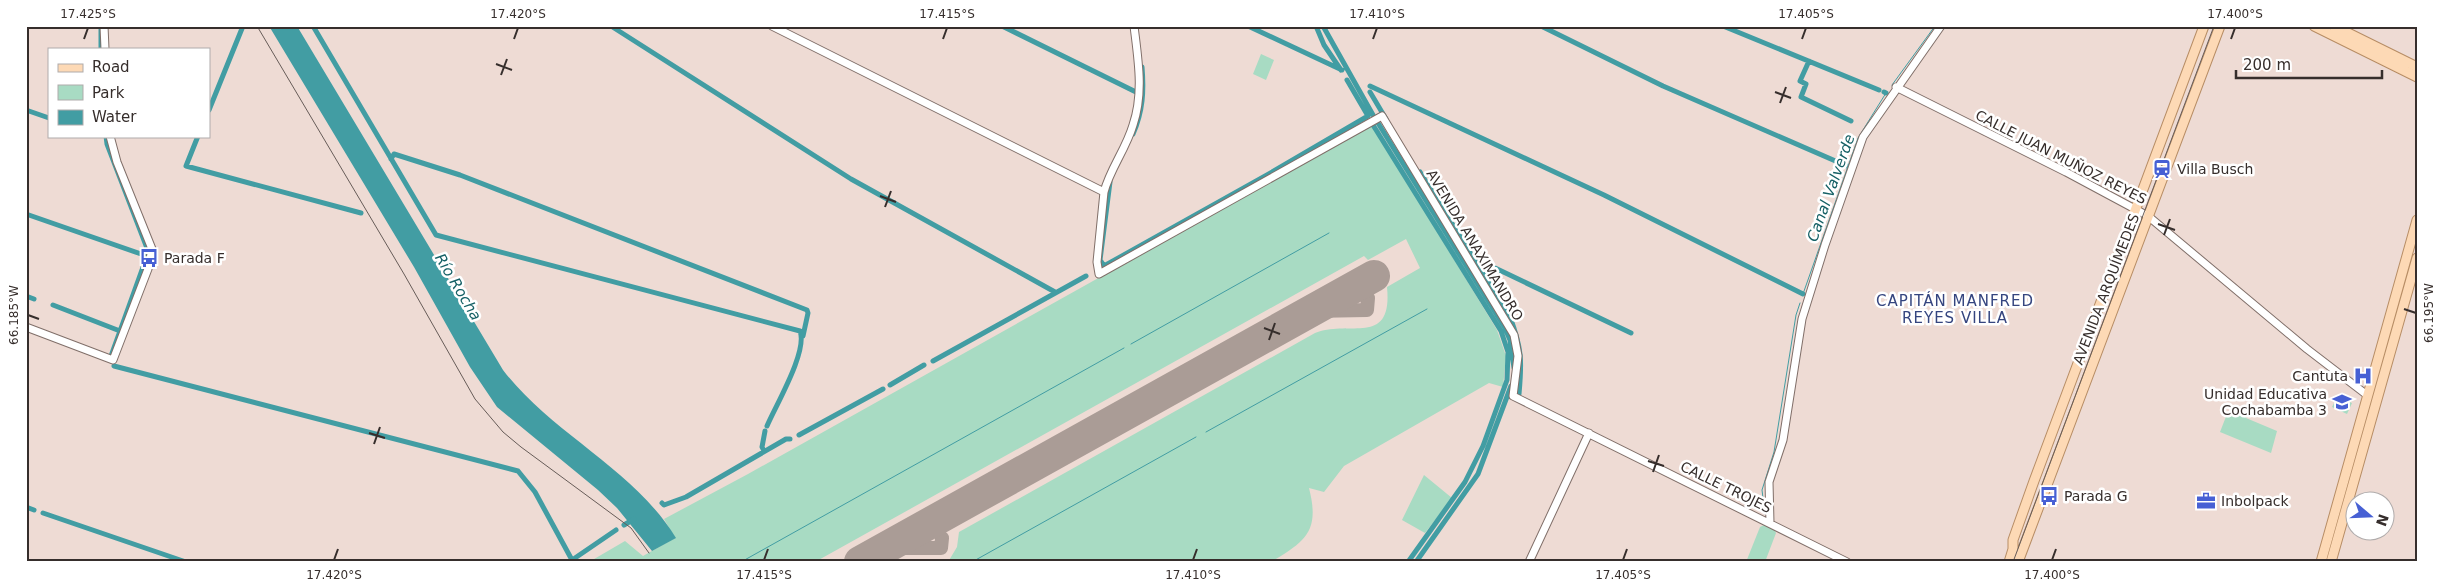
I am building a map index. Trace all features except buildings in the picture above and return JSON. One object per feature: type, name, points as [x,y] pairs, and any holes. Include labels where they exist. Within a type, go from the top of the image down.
[{"type":"main road","name":"AVENIDA ARQUÍMEDES","points":[[2009,562],[2013,549],[2013,540],[2034,481],[2204,26]]},
{"type":"main road","name":"AVENIDA ARQUÍMEDES","points":[[2018,562],[2220,26]]},
{"type":"main road","points":[[2314,26],[2417,77]]},
{"type":"main road","points":[[2334,26],[2417,67]]},
{"type":"main road","points":[[2320,562],[2417,220]]},
{"type":"main road","points":[[2331,562],[2417,258]]},
{"type":"street","points":[[104,26],[105,48]]},
{"type":"street","points":[[772,26],[1104,192],[1106,182],[1133,126],[1138,107],[1140,90],[1134,26]]},
{"type":"street","points":[[1770,523],[1769,482],[1783,440],[1802,319],[1825,245],[1863,137],[1896,87],[1941,26]]},
{"type":"street","name":"CALLE JUAN MUÑOZ REYES","points":[[1896,87],[2136,208],[2367,395]]},
{"type":"street","name":"AVENIDA ANAXIMANDRO","points":[[1104,192],[1097,262],[1099,274],[1380,116],[1514,335],[1518,356],[1513,396]]},
{"type":"street","points":[[26,327],[113,360],[148,269],[152,249],[120,170],[111,138]]},
{"type":"street","name":"CALLE TROJES","points":[[1513,396],[1847,562]]},
{"type":"street","points":[[1529,562],[1589,433]]},
{"type":"green space","points":[[1261,54],[1274,60],[1266,80],[1253,74]]},
{"type":"green space","points":[[1372,125],[1497,330],[1506,356],[1503,387],[1489,383],[1344,466],[1324,492],[1309,488],[1313,515],[1307,533],[1293,548],[1271,562],[948,562],[957,547],[959,532],[1315,333],[1328,330],[1366,328],[1376,325],[1383,318],[1387,306],[1387,287],[1420,268],[1406,239],[1368,260],[1364,256],[815,562],[589,562],[625,541],[643,556],[675,538],[664,519],[748,474]]},
{"type":"green space","points":[[2337,397],[2352,403],[2347,414],[2332,407]]},
{"type":"green space","points":[[2238,411],[2247,415],[2246,418],[2277,431],[2271,453],[2220,432],[2227,414],[2236,417]]},
{"type":"green space","points":[[1424,475],[1452,498],[1425,533],[1402,520]]},
{"type":"green space","points":[[1764,525],[1774,529],[1776,533],[1765,562],[1746,562],[1760,527]]},
{"type":"water","points":[[269,26],[297,26],[503,370],[545,414],[616,471],[638,492],[659,514],[676,538],[652,551],[617,508],[598,490],[497,407],[470,367],[414,267]]},
{"type":"waterway","points":[[101,26],[101,48]]},
{"type":"waterway","points":[[210,108],[243,26]]},
{"type":"waterway","points":[[313,26],[436,235],[800,331],[801,340],[795,364],[767,426]]},
{"type":"waterway","points":[[611,26],[851,179],[1055,292]]},
{"type":"waterway","points":[[1002,26],[1138,93]]},
{"type":"waterway","points":[[1248,26],[1342,70]]},
{"type":"waterway","points":[[1316,26],[1324,45],[1341,70]]},
{"type":"waterway","points":[[1323,26],[1373,115]]},
{"type":"waterway","points":[[1541,26],[1663,86],[1847,166]]},
{"type":"waterway","points":[[1723,26],[1879,90]]},
{"type":"waterway","name":"Canal Valverde","points":[[1892,85],[1935,26]]},
{"type":"waterway","points":[[2334,31],[2342,35]]},
{"type":"waterway","points":[[2351,39],[2369,48]]},
{"type":"waterway","points":[[1809,61],[1800,81],[1806,84],[1801,97],[1851,121]]},
{"type":"waterway","points":[[1133,134],[1142,101],[1142,67]]},
{"type":"waterway","points":[[1110,182],[1100,260],[1104,266],[1368,116],[1347,80]]},
{"type":"waterway","points":[[1370,86],[1604,195],[1803,294]]},
{"type":"waterway","points":[[1370,92],[1386,119]]},
{"type":"waterway","name":"Canal Valverde","points":[[1803,294],[1858,138],[1886,93]]},
{"type":"waterway","points":[[26,110],[48,118]]},
{"type":"waterway","points":[[1378,123],[1505,328],[1510,340],[1514,368]]},
{"type":"waterway","points":[[1373,125],[1501,331],[1508,352],[1507,380],[1483,446],[1465,482],[1408,562]]},
{"type":"waterway","points":[[106,138],[147,248]]},
{"type":"waterway","points":[[197,138],[186,166],[361,213]]},
{"type":"waterway","points":[[391,159],[394,154],[460,175],[807,310],[803,336]]},
{"type":"waterway","points":[[1420,172],[1510,317],[1520,355],[1519,394]]},
{"type":"waterway","points":[[26,214],[147,256],[111,356]]},
{"type":"waterway","points":[[1131,344],[1329,233]]},
{"type":"waterway","points":[[1472,257],[1631,333]]},
{"type":"waterway","points":[[933,361],[1086,276]]},
{"type":"waterway","points":[[26,296],[34,299]]},
{"type":"waterway","name":"Canal Valverde","points":[[1765,514],[1762,490],[1774,452],[1796,315],[1800,303]]},
{"type":"waterway","points":[[53,305],[120,331]]},
{"type":"waterway","points":[[1206,432],[1427,309]]},
{"type":"waterway","points":[[741,562],[1124,348]]},
{"type":"waterway","points":[[890,385],[924,365]]},
{"type":"waterway","points":[[114,366],[518,471],[535,492],[572,560],[569,562]]},
{"type":"waterway","points":[[1416,562],[1478,474],[1511,386]]},
{"type":"waterway","points":[[799,435],[883,389]]},
{"type":"waterway","points":[[764,451],[762,447],[765,431]]},
{"type":"waterway","points":[[972,562],[1196,437]]},
{"type":"waterway","points":[[662,503],[664,505],[686,497],[786,439],[790,439]]},
{"type":"waterway","points":[[26,507],[34,510]]},
{"type":"waterway","points":[[43,513],[186,562]]},
{"type":"waterway","points":[[624,525],[634,519]]},
{"type":"waterway","points":[[575,558],[616,530]]},
{"type":"taxiway","points":[[1311,311],[1367,310],[1368,298]]},
{"type":"taxiway","points":[[884,548],[941,548],[942,538]]},
{"type":"runway","points":[[860,562],[1374,276]]},
{"type":"tram line","points":[[257,26],[404,274],[475,399],[503,432],[521,447],[631,528],[649,553]]},
{"type":"tram line","points":[[2013,562],[2214,26]]},
{"type":"place","name":"Villa Busch","points":[[2162,169]]},
{"type":"place","name":"Parada F","points":[[149,258]]},
{"type":"place","name":"Cantuta","points":[[2363,376]]},
{"type":"place","name":"Unidad Educativa Cochabamba 3","points":[[2342,402]]},
{"type":"place","name":"Parada G","points":[[2049,496]]},
{"type":"place","name":"Inbolpack","points":[[2206,501]]},
{"type":"district","name":"CAPITÁN MANFRED REYES VILLA","points":[[1955,310]]},
{"type":"water label","name":"Río Rocha","points":[[458,287]]}]
